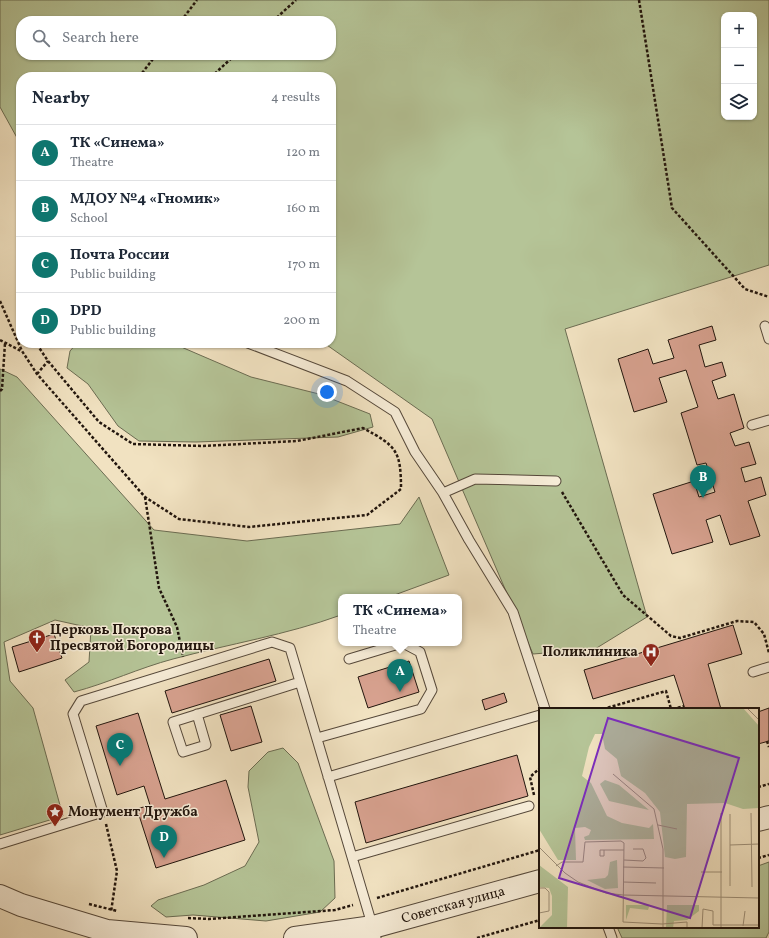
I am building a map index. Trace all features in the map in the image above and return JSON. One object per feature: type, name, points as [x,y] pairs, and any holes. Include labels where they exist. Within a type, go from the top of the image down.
[{"type":"street","points":[[759,820],[769,817]]},
{"type":"street","name":"Советская улица","points":[[295,938],[374,933],[539,882]]},
{"type":"street","points":[[0,896],[22,905],[107,931],[186,928]]},
{"type":"lane","points":[[765,326],[769,339]]},
{"type":"lane","points":[[261,348],[347,381],[394,412],[415,452],[443,493],[469,540],[513,612],[545,708]]},
{"type":"lane","points":[[752,425],[769,420]]},
{"type":"lane","points":[[443,493],[475,479],[556,481]]},
{"type":"lane","points":[[0,844],[103,812],[73,714],[81,701],[272,642],[290,648],[374,933]]},
{"type":"lane","points":[[349,659],[393,646]]},
{"type":"lane","points":[[317,738],[421,709],[432,690],[420,652],[409,646]]},
{"type":"lane","points":[[753,672],[769,667]]},
{"type":"lane","points":[[197,714],[206,745],[183,752],[173,722],[197,714],[300,682]]},
{"type":"lane","points":[[328,777],[539,715]]},
{"type":"lane","points":[[352,857],[529,806]]},
{"type":"lane","points":[[608,928],[612,938]]},
{"type":"path","points":[[186,16],[197,0]]},
{"type":"path","points":[[278,16],[296,0]]},
{"type":"path","points":[[639,0],[672,208],[745,289],[769,297]]},
{"type":"path","points":[[143,72],[152,60]]},
{"type":"path","points":[[216,72],[229,60]]},
{"type":"path","points":[[0,301],[16,337]]},
{"type":"path","points":[[0,340],[22,351]]},
{"type":"path","points":[[0,391],[2,389],[4,343]]},
{"type":"path","points":[[21,348],[37,374],[145,497],[179,519],[249,527],[367,515],[401,489],[401,464],[390,443],[363,428],[297,441],[203,446],[133,444],[99,422],[48,361],[39,348]]},
{"type":"path","points":[[37,374],[48,361]]},
{"type":"path","points":[[556,481],[623,595],[671,636],[680,638],[737,621],[754,622],[764,634],[769,653]]},
{"type":"path","points":[[145,497],[159,588],[177,627],[186,669]]},
{"type":"path","points":[[606,708],[666,691],[672,708]]},
{"type":"path","points":[[676,708],[684,706]]},
{"type":"path","points":[[767,742],[769,747]]},
{"type":"path","points":[[529,806],[534,794],[530,777],[539,769]]},
{"type":"path","points":[[759,787],[769,784]]},
{"type":"path","points":[[103,812],[117,870],[112,910],[107,931]]},
{"type":"path","points":[[186,928],[209,919],[335,910],[539,850]]},
{"type":"path","points":[[759,858],[769,854]]},
{"type":"path","points":[[83,902],[118,912]]},
{"type":"path","points":[[477,938],[539,920]]},
{"type":"green space","points":[[0,0],[769,0],[769,265],[565,329],[647,617],[595,649],[533,654],[432,419],[331,348],[336,348],[336,72],[16,72],[16,136],[0,107]]},
{"type":"green space","points":[[73,348],[184,348],[251,377],[319,394],[370,414],[373,427],[338,437],[196,442],[139,441],[118,426],[88,384],[67,368],[70,351]]},
{"type":"green space","points":[[0,369],[17,377],[154,530],[247,541],[400,524],[419,497],[449,575],[397,594],[338,594],[338,616],[278,634],[160,663],[74,692],[65,680],[89,662],[91,628],[55,620],[4,642],[10,681],[33,708],[63,816],[0,835]]},
{"type":"green space","points":[[283,748],[298,763],[334,861],[335,898],[320,912],[266,921],[193,915],[166,917],[151,906],[158,900],[204,885],[245,866],[259,842],[248,787],[249,771],[268,752]]},
{"type":"green space","points":[[769,862],[769,932],[766,938],[622,938],[617,928],[759,928],[759,866]]},
{"type":"building","points":[[712,326],[716,340],[699,345],[705,367],[722,362],[726,376],[712,381],[718,399],[734,394],[744,428],[730,433],[735,446],[749,442],[756,464],[741,468],[745,482],[761,477],[766,495],[748,501],[760,536],[730,545],[720,515],[706,520],[713,542],[672,554],[653,494],[694,481],[699,497],[715,492],[706,463],[697,465],[681,413],[698,407],[686,370],[659,378],[667,402],[634,412],[618,359],[648,349],[653,364],[674,358],[668,340]]},
{"type":"building","name":"Поликлиника","points":[[733,625],[742,654],[708,664],[721,708],[685,708],[674,675],[593,699],[584,670]]},
{"type":"building","name":"Церковь Покрова Пресвятой Богородицы","points":[[54,634],[62,658],[19,672],[12,647]]},
{"type":"building","points":[[269,659],[276,681],[172,713],[165,691]]},
{"type":"building","points":[[409,661],[419,692],[368,708],[358,677]]},
{"type":"building","points":[[504,693],[507,702],[485,710],[482,700]]},
{"type":"building","points":[[251,706],[262,742],[231,751],[220,715]]},
{"type":"building","points":[[769,708],[769,741],[759,744],[759,712]]},
{"type":"building","points":[[138,713],[165,799],[226,780],[245,840],[156,868],[137,809],[150,805],[144,786],[117,795],[96,726]]},
{"type":"building","points":[[517,755],[528,796],[366,843],[355,802]]},
{"type":"place","name":"МДОУ №4 «Гномик»","points":[[703,498]]},
{"type":"place","name":"Церковь Покрова Пресвятой Богородицы","points":[[37,653]]},
{"type":"place","name":"Поликлиника","points":[[651,667]]},
{"type":"place","name":"ТК «Синема»","points":[[400,692]]},
{"type":"place","name":"Почта России","points":[[120,766]]},
{"type":"place","name":"Монумент Дружба","points":[[55,827]]},
{"type":"place","name":"DPD","points":[[164,858]]}]
